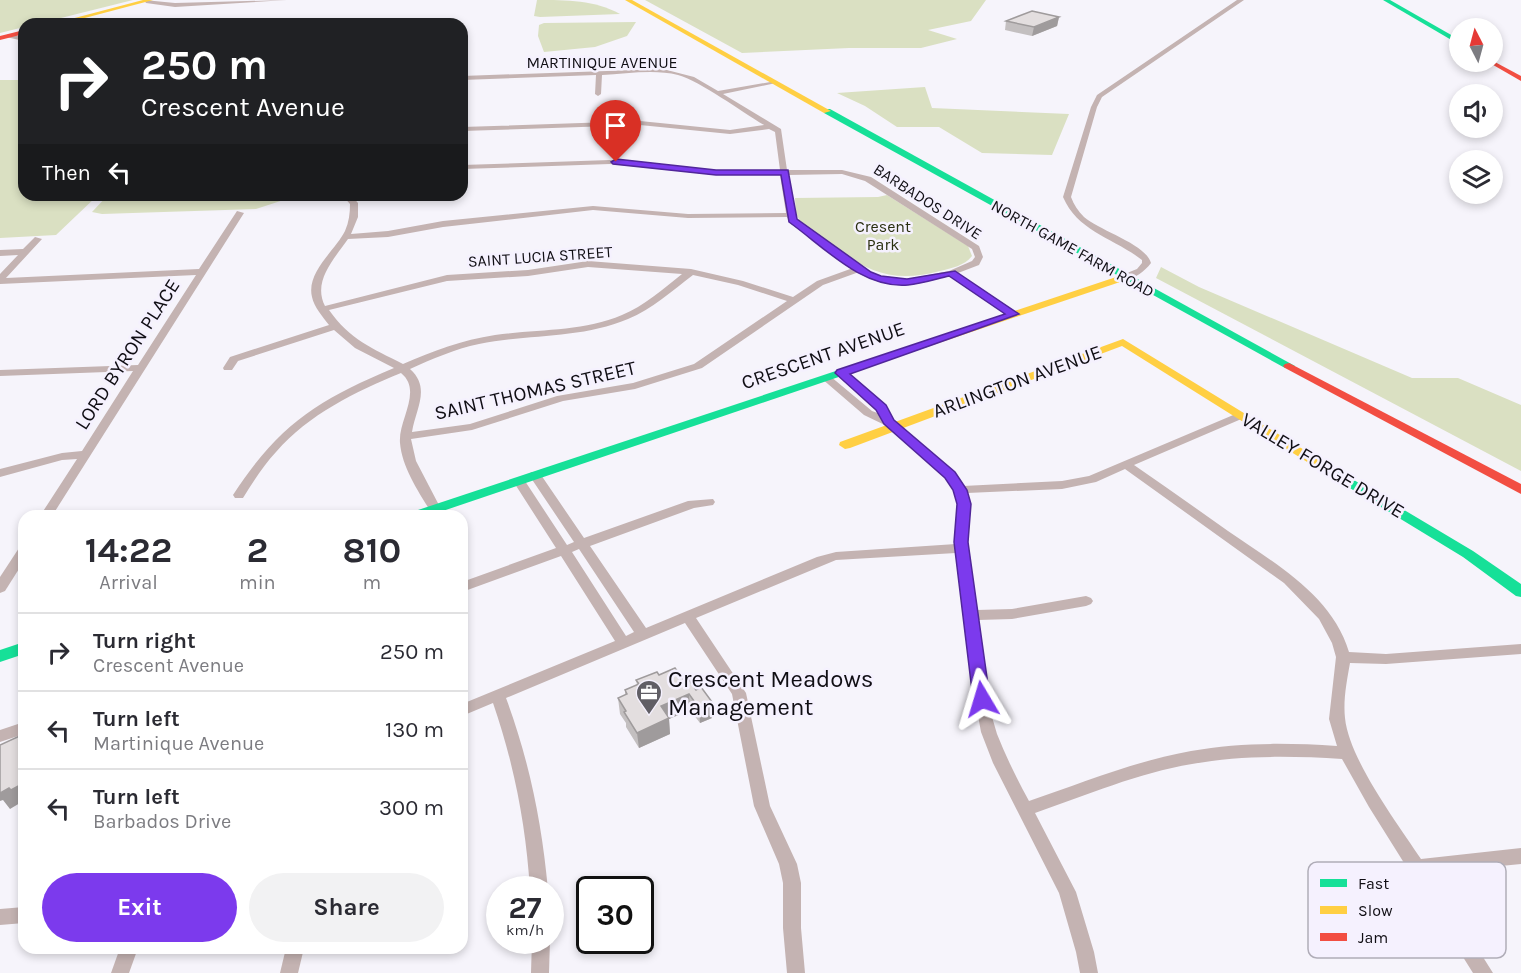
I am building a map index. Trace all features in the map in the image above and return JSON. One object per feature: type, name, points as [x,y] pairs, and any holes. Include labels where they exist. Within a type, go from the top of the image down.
[{"type":"main road","name":"NORTH GAME FARM ROAD","points":[[628,0],[1125,277],[1521,490]]},
{"type":"main road","points":[[1386,0],[1449,37]]},
{"type":"main road","points":[[1412,0],[1449,20]]},
{"type":"main road","points":[[79,18],[148,1]]},
{"type":"main road","points":[[1503,69],[1521,79]]},
{"type":"main road","name":"CRESCENT AVENUE","points":[[432,510],[1125,277]]},
{"type":"main road","name":"VALLEY FORGE DRIVE","points":[[1123,342],[1459,548],[1521,592]]},
{"type":"main road","name":"ARLINGTON AVENUE","points":[[845,445],[892,424],[1123,342]]},
{"type":"main road","points":[[0,656],[18,650]]},
{"type":"street","points":[[148,1],[175,5],[284,0]]},
{"type":"street","points":[[1125,277],[1143,269],[1147,263],[1146,259],[1086,223],[1073,210],[1067,196],[1094,107],[1099,96],[1241,0]]},
{"type":"street","points":[[598,94],[599,73]]},
{"type":"street","name":"MARTINIQUE AVENUE","points":[[468,78],[677,73],[689,76],[772,126]]},
{"type":"street","points":[[718,93],[774,82]]},
{"type":"street","points":[[468,129],[640,123],[730,132],[772,126],[781,136],[790,215],[794,222],[872,277],[899,282],[923,280],[951,273],[1013,314]]},
{"type":"street","name":"BARBADOS DRIVE","points":[[468,167],[610,162],[716,173],[836,172],[861,176],[974,246],[982,257],[972,265],[951,273]]},
{"type":"street","points":[[352,201],[354,203],[352,226],[318,283],[316,294],[335,326],[363,349],[402,369],[413,378],[416,386],[415,403],[405,436],[408,457],[435,509]]},
{"type":"street","points":[[346,237],[388,234],[443,224],[594,208],[618,208],[688,216],[790,215]]},
{"type":"street","name":"LORD BYRON PLACE","points":[[50,510],[240,213]]},
{"type":"street","points":[[0,280],[38,239]]},
{"type":"street","points":[[0,253],[26,252]]},
{"type":"street","name":"SAINT LUCIA STREET","points":[[323,309],[428,282],[465,276],[528,273],[588,264],[691,272],[740,283],[794,300]]},
{"type":"street","name":"SAINT THOMAS STREET","points":[[405,436],[472,427],[561,398],[635,386],[698,366],[709,361],[794,300],[825,281],[858,269]]},
{"type":"street","points":[[0,280],[202,272]]},
{"type":"street","points":[[239,495],[257,464],[298,423],[334,399],[450,349],[478,341],[591,326],[617,320],[647,305],[691,272]]},
{"type":"street","points":[[228,368],[234,360],[335,326]]},
{"type":"street","points":[[0,373],[140,368]]},
{"type":"street","points":[[841,373],[882,408],[892,424],[950,475],[960,490],[964,504],[962,548],[982,699],[989,732],[1001,763],[1067,892],[1089,973]]},
{"type":"street","points":[[826,378],[868,413],[892,424]]},
{"type":"street","points":[[960,490],[1073,483],[1092,479],[1242,415]]},
{"type":"street","points":[[0,473],[66,456],[86,454]]},
{"type":"street","points":[[1126,465],[1302,592],[1316,606],[1334,632],[1343,657],[1337,719],[1347,753],[1413,862]]},
{"type":"street","points":[[535,475],[643,634]]},
{"type":"street","points":[[519,481],[623,642]]},
{"type":"street","points":[[468,585],[692,504],[710,502]]},
{"type":"street","points":[[468,708],[829,558],[962,548]]},
{"type":"street","points":[[0,588],[18,560]]},
{"type":"street","points":[[972,615],[1012,614],[1086,601]]},
{"type":"street","points":[[688,616],[739,693],[762,806],[788,864],[792,883],[791,917],[796,973]]},
{"type":"street","points":[[1343,657],[1386,660],[1521,649]]},
{"type":"street","points":[[498,696],[518,750],[526,783],[538,876]]},
{"type":"street","points":[[0,736],[18,730]]},
{"type":"street","points":[[1026,809],[1162,764],[1193,757],[1272,749],[1347,753]]},
{"type":"street","points":[[1464,862],[1521,856]]},
{"type":"street","points":[[0,917],[18,916]]},
{"type":"street","points":[[120,973],[127,954]]},
{"type":"street","points":[[289,973],[294,954]]},
{"type":"street","points":[[540,973],[541,954]]},
{"type":"street","points":[[1474,958],[1484,973]]},
{"type":"green space","points":[[0,0],[133,0],[61,18],[18,18],[18,28],[0,33]]},
{"type":"green space","points":[[537,0],[591,3],[620,14],[534,16]]},
{"type":"green space","points":[[645,0],[986,0],[971,21],[928,30],[957,39],[921,48],[849,48],[742,53]]},
{"type":"green space","points":[[636,22],[627,36],[595,47],[544,52],[538,36],[539,25],[544,23]]},
{"type":"green space","points":[[0,80],[18,80],[18,201],[92,201],[56,235],[0,238]]},
{"type":"green space","points":[[925,87],[932,108],[1069,114],[1052,155],[982,153],[939,127],[897,127],[865,106],[837,93]]},
{"type":"green space","name":"Cresent Park","points":[[887,195],[968,246],[972,256],[958,266],[917,275],[898,276],[880,272],[849,257],[800,221],[796,214],[795,198]]},
{"type":"green space","points":[[102,201],[281,201],[256,209],[102,214],[92,212]]},
{"type":"green space","points":[[1161,267],[1199,287],[1412,378],[1458,378],[1521,405],[1521,471],[1156,278]]},
{"type":"building","points":[[1032,11],[1059,17],[1034,27],[1006,21]]},
{"type":"building","points":[[675,668],[683,679],[687,677],[696,690],[701,687],[712,702],[699,708],[689,694],[661,706],[669,718],[637,733],[618,698],[627,694],[625,690],[639,684],[636,680],[657,672],[659,675]]},
{"type":"building","points":[[18,737],[18,786],[0,793],[0,745]]},
{"type":"traffic: fast","points":[[1386,0],[1449,37]]},
{"type":"traffic: fast","points":[[827,111],[1289,366]]},
{"type":"traffic: fast","points":[[432,510],[926,344]]},
{"type":"traffic: fast","points":[[1317,462],[1468,554],[1521,592]]},
{"type":"traffic: fast","points":[[0,656],[18,650]]},
{"type":"traffic: slow","points":[[79,18],[150,0]]},
{"type":"traffic: slow","points":[[628,0],[827,111]]},
{"type":"traffic: slow","points":[[926,344],[1125,277]]},
{"type":"traffic: slow","points":[[845,445],[1123,342],[1317,462]]},
{"type":"traffic: jam","points":[[0,38],[18,34]]},
{"type":"traffic: jam","points":[[1503,69],[1521,79]]},
{"type":"traffic: jam","points":[[1289,366],[1521,490]]},
{"type":"place","name":"Crescent Meadows Management","points":[[649,716]]},
{"type":"route","points":[[616,162],[716,173],[784,172],[791,218],[858,269],[879,279],[899,282],[923,280],[951,273],[1013,314],[841,373],[882,408],[889,422],[950,475],[960,490],[964,504],[961,542],[982,699]]}]
